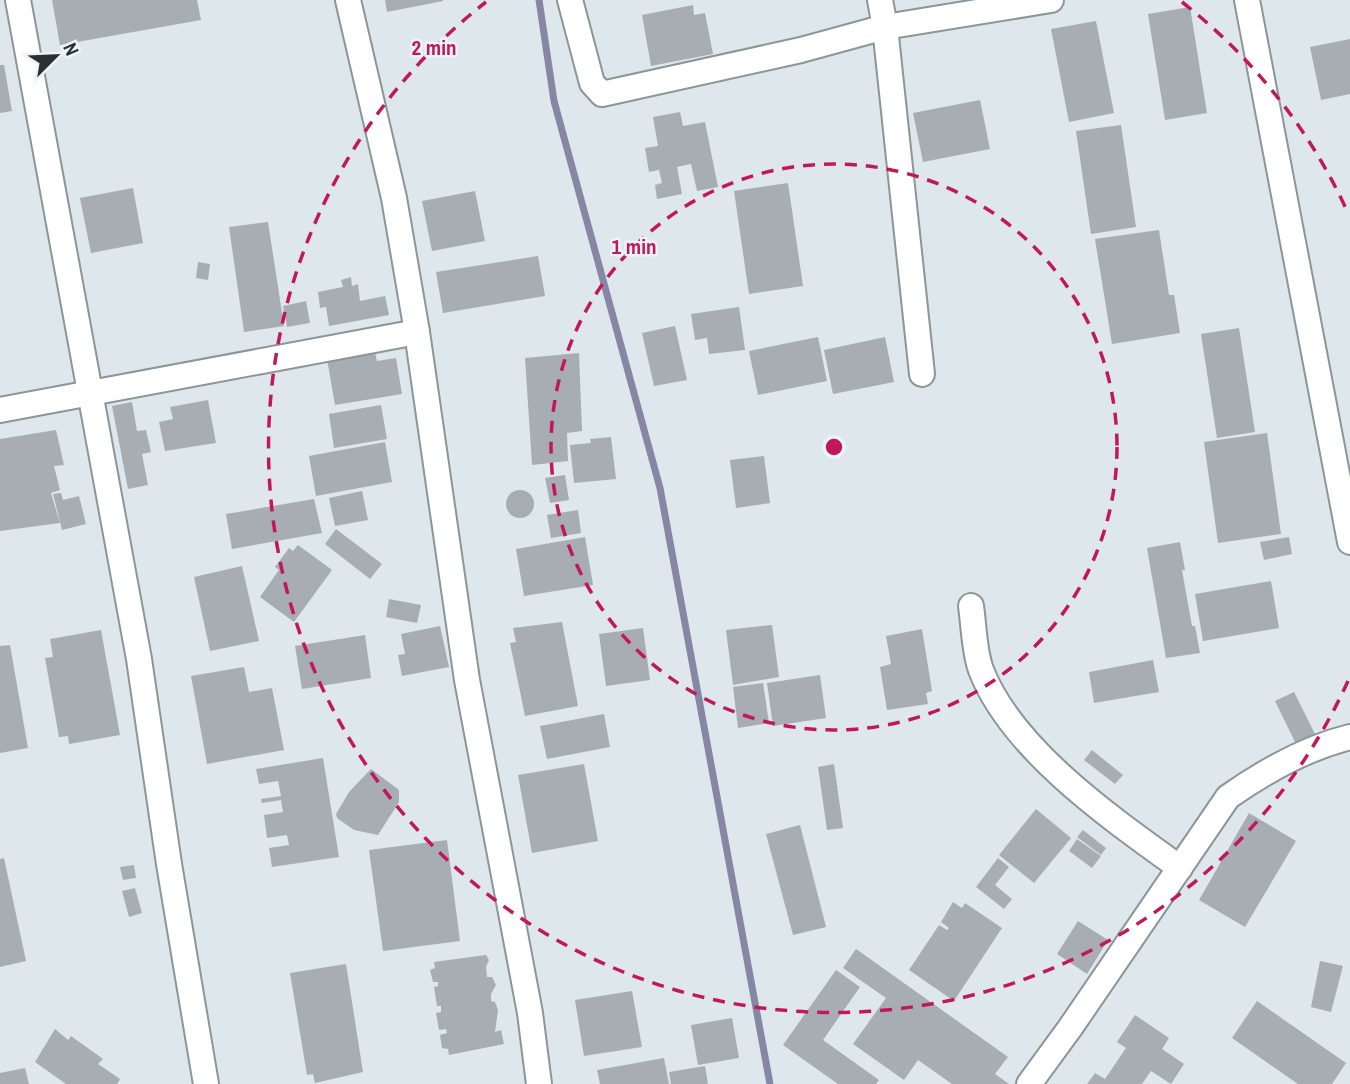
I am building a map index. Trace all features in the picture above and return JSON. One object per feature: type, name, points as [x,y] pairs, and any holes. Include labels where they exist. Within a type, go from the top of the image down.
[{"type":"street","points":[[18,0],[139,659],[169,864],[206,1084]]},
{"type":"street","points":[[348,0],[394,198],[417,332],[467,680],[530,1013],[539,1084]]},
{"type":"street","points":[[570,0],[592,83],[602,94],[801,50],[885,27],[1051,0]]},
{"type":"street","points":[[880,0],[922,374]]},
{"type":"street","points":[[1247,0],[1345,477],[1350,542]]},
{"type":"street","points":[[0,410],[417,332]]},
{"type":"street","points":[[971,607],[979,667],[992,694],[1016,729],[1045,760],[1121,825],[1180,868]]},
{"type":"street","points":[[1029,1084],[1228,797],[1256,777],[1288,760],[1350,737]]},
{"type":"building","points":[[52,0],[197,0],[201,20],[60,45]]},
{"type":"building","points":[[385,0],[443,0],[443,1],[387,12]]},
{"type":"building","points":[[693,5],[694,15],[705,13],[713,54],[651,66],[642,15]]},
{"type":"building","points":[[1190,7],[1207,113],[1165,120],[1148,14]]},
{"type":"building","points":[[1096,21],[1114,113],[1069,122],[1051,29]]},
{"type":"building","points":[[1350,39],[1350,94],[1321,100],[1310,47]]},
{"type":"building","points":[[0,65],[4,65],[12,111],[0,113]]},
{"type":"building","points":[[980,100],[990,149],[923,162],[913,113]]},
{"type":"building","points":[[680,112],[683,126],[705,122],[718,187],[697,191],[691,164],[677,167],[682,194],[657,199],[655,185],[662,183],[659,170],[649,172],[645,148],[658,146],[653,117]]},
{"type":"building","points":[[1121,125],[1136,227],[1091,234],[1076,131]]},
{"type":"building","points":[[788,183],[803,286],[749,294],[734,191]]},
{"type":"building","points":[[133,188],[143,243],[91,253],[80,198]]},
{"type":"building","points":[[475,191],[485,241],[432,251],[422,201]]},
{"type":"building","points":[[268,222],[284,326],[244,332],[229,227]]},
{"type":"building","points":[[1159,230],[1169,295],[1174,295],[1180,333],[1112,344],[1095,239]]},
{"type":"building","points":[[538,256],[545,296],[443,313],[436,272]]},
{"type":"building","points":[[198,262],[210,264],[208,280],[196,278]]},
{"type":"building","points":[[351,277],[352,286],[358,284],[360,301],[385,296],[389,315],[329,326],[326,307],[320,308],[318,292],[343,287],[341,280]]},
{"type":"building","points":[[306,301],[310,323],[287,327],[283,306]]},
{"type":"building","points":[[739,307],[745,350],[709,354],[707,338],[695,340],[691,314]]},
{"type":"building","points":[[675,326],[687,380],[654,386],[642,333]]},
{"type":"building","points":[[1239,328],[1255,432],[1217,438],[1201,334]]},
{"type":"building","points":[[818,337],[827,381],[758,395],[749,351]]},
{"type":"building","points":[[885,337],[894,382],[833,394],[824,350]]},
{"type":"building","points":[[375,352],[377,361],[396,358],[402,394],[335,405],[327,359]]},
{"type":"building","points":[[579,353],[582,431],[567,433],[568,461],[532,465],[525,358]]},
{"type":"building","points":[[208,400],[216,443],[165,451],[159,422],[173,419],[170,407]]},
{"type":"building","points":[[132,402],[137,431],[146,430],[151,452],[142,454],[148,485],[128,489],[112,406]]},
{"type":"building","points":[[381,405],[387,439],[334,448],[329,414]]},
{"type":"building","points":[[56,430],[64,465],[54,466],[60,490],[51,493],[60,523],[0,531],[0,439]]},
{"type":"building","points":[[1267,433],[1281,534],[1218,543],[1204,442]]},
{"type":"building","points":[[611,437],[616,479],[574,483],[570,445]]},
{"type":"building","points":[[385,442],[392,482],[316,496],[309,456]]},
{"type":"building","points":[[764,456],[770,503],[736,508],[730,460]]},
{"type":"building","points":[[565,475],[569,500],[550,503],[545,478]]},
{"type":"building","points":[[520,490],[530,494],[534,504],[530,514],[520,518],[510,514],[506,504],[510,494]]},
{"type":"building","points":[[362,491],[368,520],[335,526],[329,498]]},
{"type":"building","points":[[61,493],[63,500],[79,496],[86,524],[62,530],[53,494]]},
{"type":"building","points":[[314,499],[322,533],[232,549],[226,514]]},
{"type":"building","points":[[578,510],[581,533],[551,538],[547,515]]},
{"type":"building","points":[[336,529],[382,564],[370,579],[325,544]]},
{"type":"building","points":[[585,537],[593,585],[524,596],[516,549]]},
{"type":"building","points":[[1289,537],[1292,554],[1264,560],[1260,542]]},
{"type":"building","points":[[1180,542],[1192,626],[1195,626],[1200,653],[1166,658],[1147,548]]},
{"type":"building","points":[[298,545],[332,570],[294,622],[260,597],[279,570],[275,567],[289,548],[293,551]]},
{"type":"building","points":[[242,566],[259,641],[210,651],[194,577]]},
{"type":"building","points":[[1271,581],[1279,628],[1203,641],[1195,594]]},
{"type":"building","points":[[389,599],[421,605],[417,623],[386,617]]},
{"type":"building","points":[[562,622],[578,706],[525,716],[510,643],[516,642],[513,628]]},
{"type":"building","points":[[772,625],[779,677],[733,685],[726,630]]},
{"type":"building","points":[[440,626],[449,667],[402,676],[398,655],[405,654],[401,634]]},
{"type":"building","points":[[643,628],[650,680],[606,686],[599,634]]},
{"type":"building","points":[[922,629],[932,691],[926,693],[928,704],[887,710],[880,667],[891,664],[886,636]]},
{"type":"building","points":[[101,630],[120,735],[69,744],[68,736],[59,737],[45,658],[53,657],[50,639]]},
{"type":"building","points":[[365,635],[371,678],[302,689],[295,646]]},
{"type":"building","points":[[10,645],[28,748],[0,753],[0,646]]},
{"type":"building","points":[[1153,660],[1159,692],[1094,703],[1089,672]]},
{"type":"building","points":[[244,667],[249,692],[272,688],[284,750],[207,764],[191,676]]},
{"type":"building","points":[[820,675],[826,718],[773,726],[767,683]]},
{"type":"building","points":[[763,683],[769,723],[738,728],[733,687]]},
{"type":"building","points":[[1294,692],[1315,734],[1296,744],[1275,701]]},
{"type":"building","points":[[604,714],[610,747],[547,759],[540,726]]},
{"type":"building","points":[[1092,750],[1123,775],[1115,784],[1084,760]]},
{"type":"building","points":[[323,758],[339,857],[272,867],[269,848],[289,845],[287,835],[267,838],[264,815],[283,812],[281,800],[262,803],[261,799],[281,796],[278,781],[259,784],[256,769]]},
{"type":"building","points":[[584,764],[598,841],[532,853],[518,775]]},
{"type":"building","points":[[834,764],[843,828],[827,830],[818,767]]},
{"type":"building","points":[[371,769],[399,790],[399,802],[378,835],[354,830],[337,818],[336,814],[349,792]]},
{"type":"building","points":[[1036,809],[1071,838],[1034,883],[999,855]]},
{"type":"building","points":[[1249,813],[1296,841],[1245,927],[1199,900]]},
{"type":"building","points":[[800,825],[826,927],[793,935],[766,834]]},
{"type":"building","points":[[1083,830],[1106,848],[1101,855],[1077,837]]},
{"type":"building","points":[[1077,839],[1101,856],[1092,868],[1069,851]]},
{"type":"building","points":[[447,840],[460,941],[383,951],[369,850]]},
{"type":"building","points":[[4,858],[26,961],[0,967],[0,859]]},
{"type":"building","points":[[998,858],[1009,867],[995,885],[1012,899],[1004,909],[976,887]]},
{"type":"building","points":[[134,865],[136,878],[123,880],[120,867]]},
{"type":"building","points":[[135,888],[142,913],[129,917],[122,891]]},
{"type":"building","points":[[953,902],[962,908],[965,903],[1002,928],[954,1001],[909,970],[939,925],[947,930],[949,928],[941,922]]},
{"type":"building","points":[[1078,921],[1108,940],[1087,974],[1057,954]]},
{"type":"building","points":[[856,949],[1008,1057],[995,1074],[1009,1084],[952,1084],[918,1060],[904,1080],[853,1044],[886,998],[843,968]]},
{"type":"building","points":[[486,955],[489,960],[486,967],[487,977],[492,977],[496,985],[491,994],[491,1001],[495,1002],[498,1010],[495,1032],[501,1030],[504,1044],[449,1055],[448,1049],[442,1048],[440,1035],[447,1033],[446,1029],[439,1030],[436,1013],[441,1012],[441,1006],[437,1006],[434,987],[438,986],[438,982],[433,982],[430,970],[435,968],[434,962]]},
{"type":"building","points":[[1320,961],[1343,966],[1331,1012],[1311,1007]]},
{"type":"building","points":[[346,964],[363,1072],[315,1083],[313,1074],[307,1075],[290,973]]},
{"type":"building","points":[[836,970],[860,987],[823,1040],[879,1080],[876,1084],[838,1084],[783,1045]]},
{"type":"building","points":[[632,991],[642,1047],[584,1056],[575,1000]]},
{"type":"building","points":[[1257,1001],[1346,1063],[1332,1084],[1298,1084],[1232,1038]]},
{"type":"building","points":[[1135,1015],[1169,1038],[1162,1049],[1184,1064],[1171,1084],[1151,1071],[1142,1084],[1087,1084],[1095,1073],[1105,1079],[1126,1048],[1117,1042]]},
{"type":"building","points":[[732,1018],[739,1058],[698,1065],[691,1025]]},
{"type":"building","points":[[55,1029],[68,1040],[71,1036],[103,1059],[98,1064],[120,1079],[117,1084],[66,1084],[35,1062]]},
{"type":"building","points":[[664,1058],[669,1084],[600,1084],[597,1070]]},
{"type":"building","points":[[705,1066],[708,1084],[671,1084],[669,1072]]},
{"type":"building","points":[[25,1068],[29,1084],[0,1084],[0,1073]]},
{"type":"waterway","points":[[539,0],[554,101],[660,488],[770,1084]]}]
